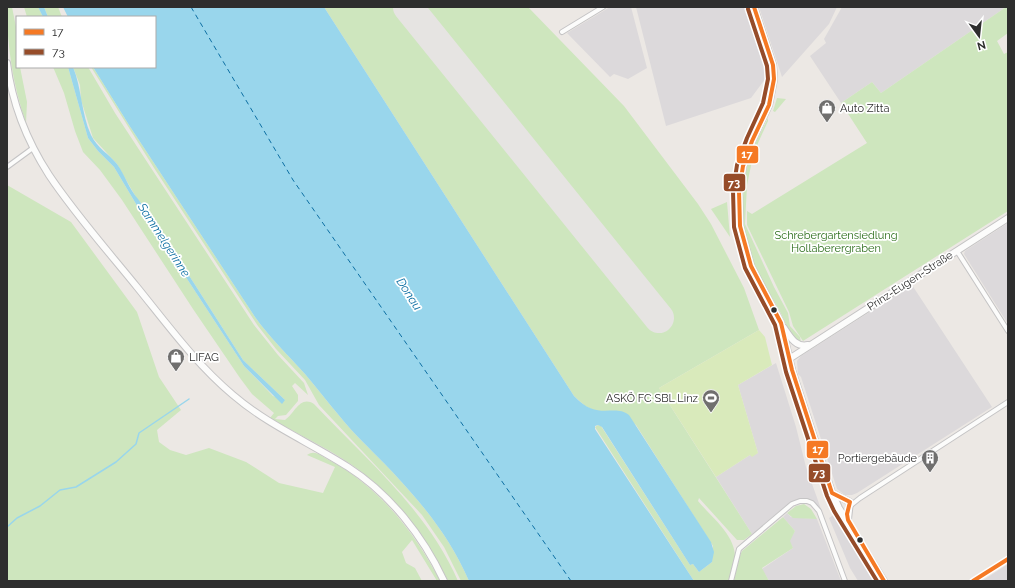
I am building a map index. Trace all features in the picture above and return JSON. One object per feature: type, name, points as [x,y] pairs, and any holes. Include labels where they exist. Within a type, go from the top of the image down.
[{"type":"street","points":[[562,32],[603,7]]},
{"type":"street","points":[[754,7],[773,65],[774,82],[770,105],[752,141],[743,166],[739,191],[739,219],[742,239],[751,266],[781,323],[797,344],[804,346],[812,344]]},
{"type":"street","points":[[7,63],[18,112],[33,148],[43,167],[63,195],[202,366],[228,391],[254,412],[350,468],[378,491],[416,533],[430,554],[444,581]]},
{"type":"street","points":[[7,167],[33,148]]},
{"type":"street","name":"Prinz-Eugen-Straße","points":[[789,359],[1008,218]]},
{"type":"street","points":[[957,251],[1008,331]]},
{"type":"street","points":[[781,323],[789,359],[832,492],[839,508],[848,520],[884,581]]},
{"type":"street","points":[[839,508],[844,510],[849,507],[860,498],[1008,402]]},
{"type":"street","points":[[832,492],[850,502],[848,520]]},
{"type":"street","points":[[839,508],[840,500],[860,498]]},
{"type":"street","points":[[731,581],[740,548],[792,504],[803,500],[812,503],[819,511],[845,581]]},
{"type":"street","points":[[973,581],[1008,558]]},
{"type":"shaded area","points":[[610,7],[631,7],[647,68],[628,79],[614,74],[610,77],[567,33]]},
{"type":"shaded area","points":[[636,7],[749,7],[769,69],[768,75],[751,98],[666,126]]},
{"type":"shaded area","points":[[759,7],[837,7],[829,24],[782,77]]},
{"type":"shaded area","points":[[842,7],[1006,7],[881,93],[872,82],[841,103],[810,56],[826,43],[824,39]]},
{"type":"shaded area","points":[[1008,223],[1008,324],[964,254],[965,251]]},
{"type":"shaded area","points":[[912,285],[992,407],[857,493],[845,495],[837,489],[801,377],[798,374],[797,361],[801,356]]},
{"type":"shaded area","points":[[776,363],[796,427],[806,467],[821,509],[811,500],[798,499],[789,503],[752,534],[716,477],[750,455],[758,453],[738,385]]},
{"type":"shaded area","points":[[838,512],[840,519],[878,581],[858,581],[850,568],[829,518]]},
{"type":"shaded area","points":[[787,513],[791,517],[817,519],[841,581],[769,581],[762,569],[793,548],[789,541],[795,531],[783,517]]},
{"type":"shaded area","points":[[1008,564],[1008,581],[982,581]]},
{"type":"green space","points":[[7,7],[12,7],[16,27],[16,68],[20,68],[27,102],[26,123],[14,80],[8,37]]},
{"type":"green space","points":[[24,7],[38,7],[42,16],[27,16]]},
{"type":"green space","points":[[44,7],[58,7],[62,16],[48,16]]},
{"type":"green space","points":[[324,7],[528,7],[624,106],[698,204],[711,224],[744,288],[759,330],[659,388],[752,534],[744,540],[737,540],[699,498],[698,501],[728,535],[735,551],[735,560],[729,581],[694,581],[595,427],[598,425],[601,426],[690,565],[693,564],[699,572],[712,562],[713,546],[636,425],[618,411],[595,411],[585,406],[574,396]]},
{"type":"green space","name":"Schrebergartensiedlung Hollaberergraben","points":[[1008,7],[1008,33],[997,41],[1004,54],[1008,52],[1008,211],[803,341],[793,326],[789,312],[747,225],[747,211],[752,214],[867,143],[841,103],[872,82],[881,93]]},
{"type":"green space","points":[[53,68],[68,68],[88,138],[98,151],[114,167],[148,224],[159,236],[244,366],[273,396],[285,400],[243,360],[160,233],[147,209],[137,199],[117,164],[93,138],[81,100],[80,85],[73,68],[89,68],[115,113],[254,325],[278,355],[304,383],[308,395],[295,383],[292,386],[298,395],[298,401],[286,415],[278,416],[275,419],[285,420],[301,403],[309,402],[314,404],[394,486],[413,508],[445,555],[458,581],[448,581],[419,532],[408,517],[382,489],[352,465],[332,452],[270,418],[274,413],[252,394],[240,378],[122,200],[100,170],[83,152],[64,93]]},
{"type":"green space","points":[[92,68],[94,68],[129,125],[255,317],[351,429],[421,504],[447,540],[469,581],[461,581],[444,547],[422,515],[319,405],[305,380],[276,349],[258,326],[154,168]]},
{"type":"green space","points":[[777,98],[786,99],[775,112],[773,111]]},
{"type":"green space","points":[[768,118],[768,121],[754,152],[752,150]]},
{"type":"green space","points":[[753,156],[747,185],[745,224],[774,287],[788,313],[790,326],[800,337],[801,342],[793,336],[787,327],[757,270],[747,243],[744,229],[743,200],[749,157]]},
{"type":"green space","points":[[7,185],[71,222],[137,312],[159,377],[181,410],[157,430],[159,442],[170,450],[186,455],[209,448],[246,462],[279,483],[323,493],[335,467],[307,455],[310,453],[318,454],[364,483],[394,512],[419,545],[440,581],[437,581],[412,540],[402,552],[406,563],[415,568],[422,581],[7,581]]},
{"type":"green space","points":[[727,202],[730,237],[711,209]]},
{"type":"green space","name":"ASKÖ FC SBL Linz","points":[[759,330],[765,337],[772,365],[738,385],[758,453],[752,457],[750,455],[716,477],[659,388]]},
{"type":"green space","points":[[804,504],[811,509],[817,519],[793,518],[787,513],[796,506]]},
{"type":"green space","points":[[783,517],[795,531],[790,541],[793,548],[762,568],[769,581],[732,581],[742,551]]},
{"type":"water","points":[[38,7],[44,7],[48,16],[42,16]]},
{"type":"water","name":"Donau","points":[[63,7],[324,7],[574,396],[583,404],[591,408],[605,411],[623,412],[629,415],[711,542],[714,552],[712,562],[699,572],[693,564],[690,565],[602,427],[598,425],[595,426],[595,429],[694,581],[469,581],[447,540],[421,504],[351,429],[255,317],[129,125],[94,68],[156,68],[156,16],[68,16]]},
{"type":"water","name":"Sammelgerinne","points":[[68,68],[73,68],[76,75],[85,118],[94,140],[117,164],[132,191],[172,248],[243,360],[285,400],[282,404],[244,366],[159,236],[148,224],[114,167],[98,151],[88,138]]},
{"type":"waterway","points":[[7,527],[17,518],[40,506],[60,490],[76,487],[116,462],[136,444],[139,433],[189,399]]},
{"type":"ferry route","points":[[191,7],[293,180],[571,581]]},
{"type":"runway","points":[[408,7],[659,318]]},
{"type":"transit line","name":"17","points":[[754,7],[773,65],[774,79],[769,105],[752,141],[743,166],[739,191],[740,226],[751,266],[781,323],[792,370],[832,493],[850,502],[847,514],[848,520],[884,581]]},
{"type":"transit line","name":"73","points":[[748,9],[767,66],[768,79],[763,103],[747,138],[737,165],[733,191],[734,227],[745,268],[775,325],[786,372],[827,496],[834,511],[877,581]]},
{"type":"transit line","name":"17","points":[[973,581],[1008,559]]},
{"type":"place","name":"Auto Zitta","points":[[827,123]]},
{"type":"place","name":"LIFAG","points":[[176,372]]},
{"type":"place","name":"ASKÖ FC SBL Linz","points":[[711,413]]},
{"type":"place","name":"Portiergebäude","points":[[930,473]]}]
